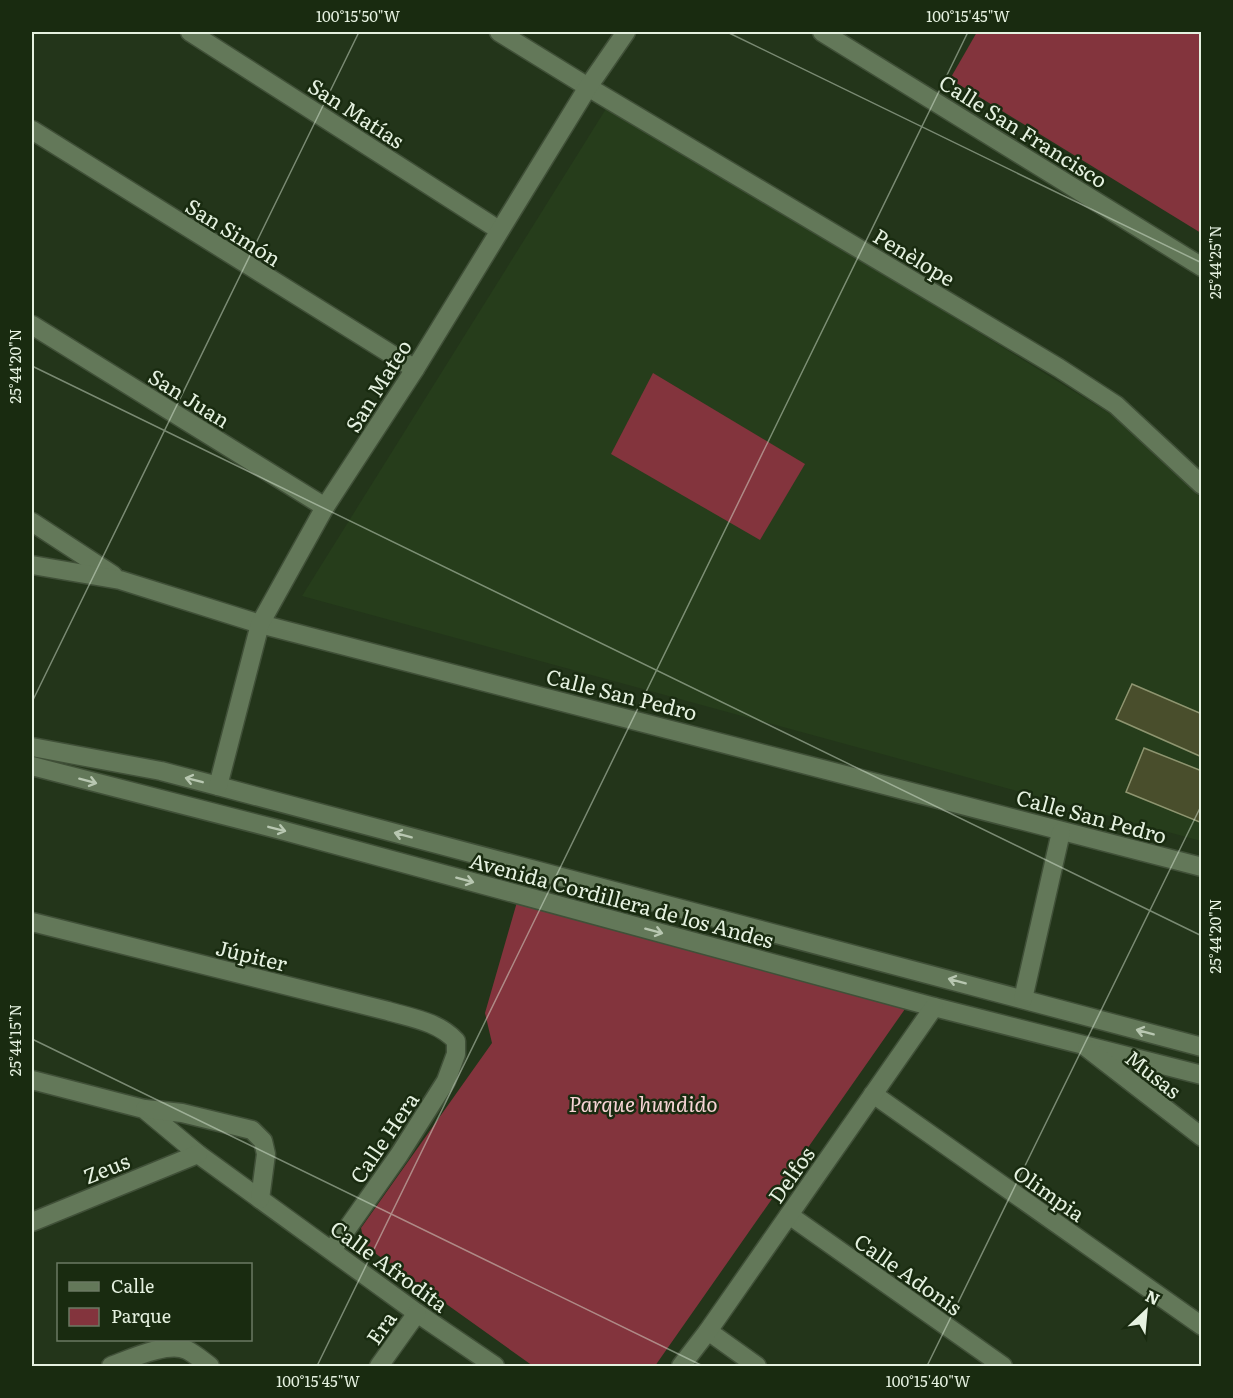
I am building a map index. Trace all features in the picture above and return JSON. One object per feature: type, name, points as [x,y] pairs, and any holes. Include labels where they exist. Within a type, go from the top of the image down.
[{"type":"street","name":"San Matías","points":[[190,32],[499,230]]},
{"type":"street","name":"Penèlope","points":[[500,32],[1116,405],[1202,484]]},
{"type":"street","name":"San Mateo","points":[[218,786],[260,624],[325,507],[415,369],[588,87],[626,32]]},
{"type":"street","name":"Calle San Francisco","points":[[822,32],[1202,267]]},
{"type":"street","name":"San Simón","points":[[32,130],[415,369]]},
{"type":"street","name":"San Juan","points":[[32,325],[325,507]]},
{"type":"street","points":[[32,522],[120,580]]},
{"type":"street","name":"Calle San Pedro","points":[[32,564],[120,580],[260,624],[1202,867]]},
{"type":"street","name":"Avenida Cordillera de los Andes","points":[[32,747],[161,771],[1202,1047]]},
{"type":"street","name":"Avenida Cordillera de los Andes","points":[[32,766],[281,830],[934,1007],[1202,1075]]},
{"type":"street","points":[[1023,999],[1061,832]]},
{"type":"street","name":"Júpiter","points":[[32,922],[388,1011],[437,1026],[456,1041]]},
{"type":"street","name":"Delfos","points":[[681,1366],[934,1007]]},
{"type":"street","name":"Calle Hera","points":[[332,1251],[399,1155],[446,1082],[456,1054],[456,1041]]},
{"type":"street","name":"Musas","points":[[1081,1044],[1202,1137]]},
{"type":"street","name":"Calle Afrodita","points":[[32,1080],[144,1109],[182,1113],[252,1130],[263,1141],[266,1154],[260,1200]]},
{"type":"street","name":"Olimpia","points":[[873,1094],[1202,1326]]},
{"type":"street","name":"Calle Afrodita","points":[[144,1109],[198,1154],[260,1200],[495,1366]]},
{"type":"street","name":"Zeus","points":[[32,1222],[198,1154]]},
{"type":"street","name":"Calle Adonis","points":[[789,1215],[1003,1366]]},
{"type":"street","name":"Era","points":[[380,1366],[417,1313]]},
{"type":"street","points":[[708,1330],[757,1366]]},
{"type":"street","points":[[111,1366],[147,1353],[178,1347],[187,1350],[210,1366]]},
{"type":"shaded area","points":[[609,104],[1125,423],[1201,498],[1201,841],[302,596]]},
{"type":"green space","points":[[977,32],[1201,32],[1201,233],[950,79]]},
{"type":"green space","points":[[653,373],[805,464],[760,540],[611,454]]},
{"type":"green space","name":"Parque hundido","points":[[517,902],[891,998],[905,1009],[655,1366],[533,1366],[365,1246],[361,1228],[492,1043],[485,1013]]},
{"type":"building","points":[[1132,684],[1202,714],[1202,757],[1116,719]]},
{"type":"building","points":[[1144,748],[1202,771],[1202,823],[1126,792]]}]
